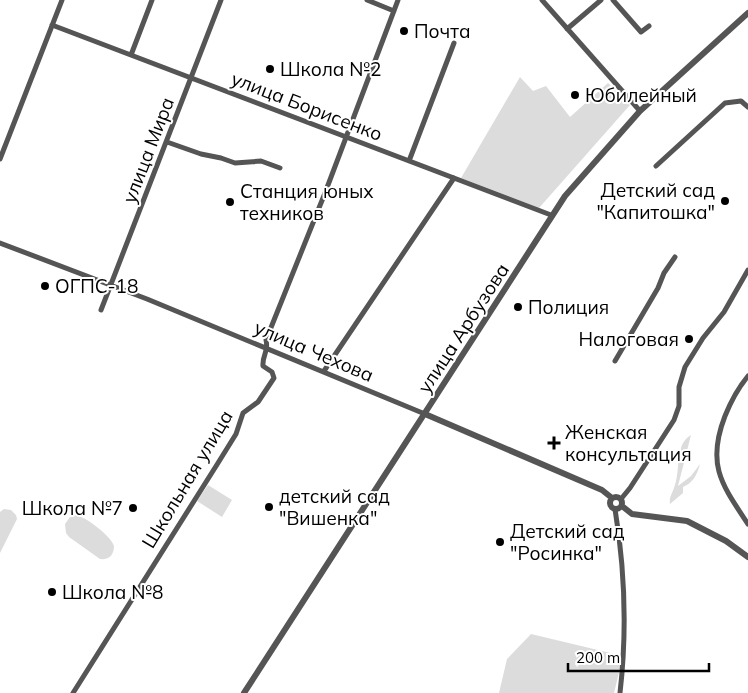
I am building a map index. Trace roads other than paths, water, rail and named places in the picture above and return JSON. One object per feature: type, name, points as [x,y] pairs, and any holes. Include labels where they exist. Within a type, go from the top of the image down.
[{"type":"street","points":[[0,159],[62,0]]},
{"type":"street","points":[[131,55],[152,0]]},
{"type":"street","name":"улица Мира","points":[[101,310],[222,0]]},
{"type":"street","points":[[367,0],[394,11]]},
{"type":"street","name":"Школьная улица","points":[[73,693],[236,434],[243,413],[258,402],[274,378],[272,372],[263,366],[262,361],[268,347],[266,340],[325,194],[398,0]]},
{"type":"street","points":[[542,0],[640,111]]},
{"type":"street","points":[[567,29],[601,0]]},
{"type":"street","points":[[613,0],[641,32],[649,26]]},
{"type":"street","name":"улица Арбузова","points":[[244,693],[517,272],[551,215],[582,176],[640,111],[748,13]]},
{"type":"street","name":"улица Борисенко","points":[[52,25],[551,215]]},
{"type":"street","points":[[409,161],[454,44]]},
{"type":"street","points":[[656,166],[725,103],[741,101],[748,107]]},
{"type":"street","points":[[167,142],[235,164],[261,161],[280,168]]},
{"type":"street","points":[[324,371],[454,178]]},
{"type":"street","name":"улица Чехова","points":[[0,243],[111,284],[268,347],[593,486],[612,498]]},
{"type":"street","points":[[615,361],[658,288],[664,273],[675,257]]},
{"type":"street","points":[[621,498],[630,488],[674,420],[679,406],[679,387],[685,367],[703,338],[724,312],[748,270]]},
{"type":"street","points":[[748,376],[731,401],[716,443],[718,468],[727,493],[748,524]]},
{"type":"street","points":[[620,693],[624,656],[623,585],[620,541],[615,509],[610,504],[614,496],[621,498]]},
{"type":"street","points":[[621,498],[623,501],[622,506]]},
{"type":"street","points":[[615,509],[622,506]]},
{"type":"street","points":[[622,506],[632,514],[687,522],[726,541],[748,557]]},
{"type":"place","name":"Почта","points":[[404,31]]},
{"type":"place","name":"Школа №2","points":[[270,69]]},
{"type":"place","name":"Юбилейный","points":[[575,95]]},
{"type":"place","name":"Детский сад \"Капитошка\"","points":[[725,201]]},
{"type":"place","name":"Станция юных техников","points":[[230,202]]},
{"type":"place","name":"ОГПС-18","points":[[45,286]]},
{"type":"place","name":"Полиция","points":[[518,307]]},
{"type":"place","name":"Налоговая","points":[[689,339]]},
{"type":"place","name":"Женская консультация","points":[[554,443]]},
{"type":"place","name":"детский сад \"Вишенка\"","points":[[269,507]]},
{"type":"place","name":"Школа №7","points":[[133,508]]},
{"type":"place","name":"Детский сад \"Росинка\"","points":[[500,542]]},
{"type":"place","name":"Школа №8","points":[[52,592]]}]
